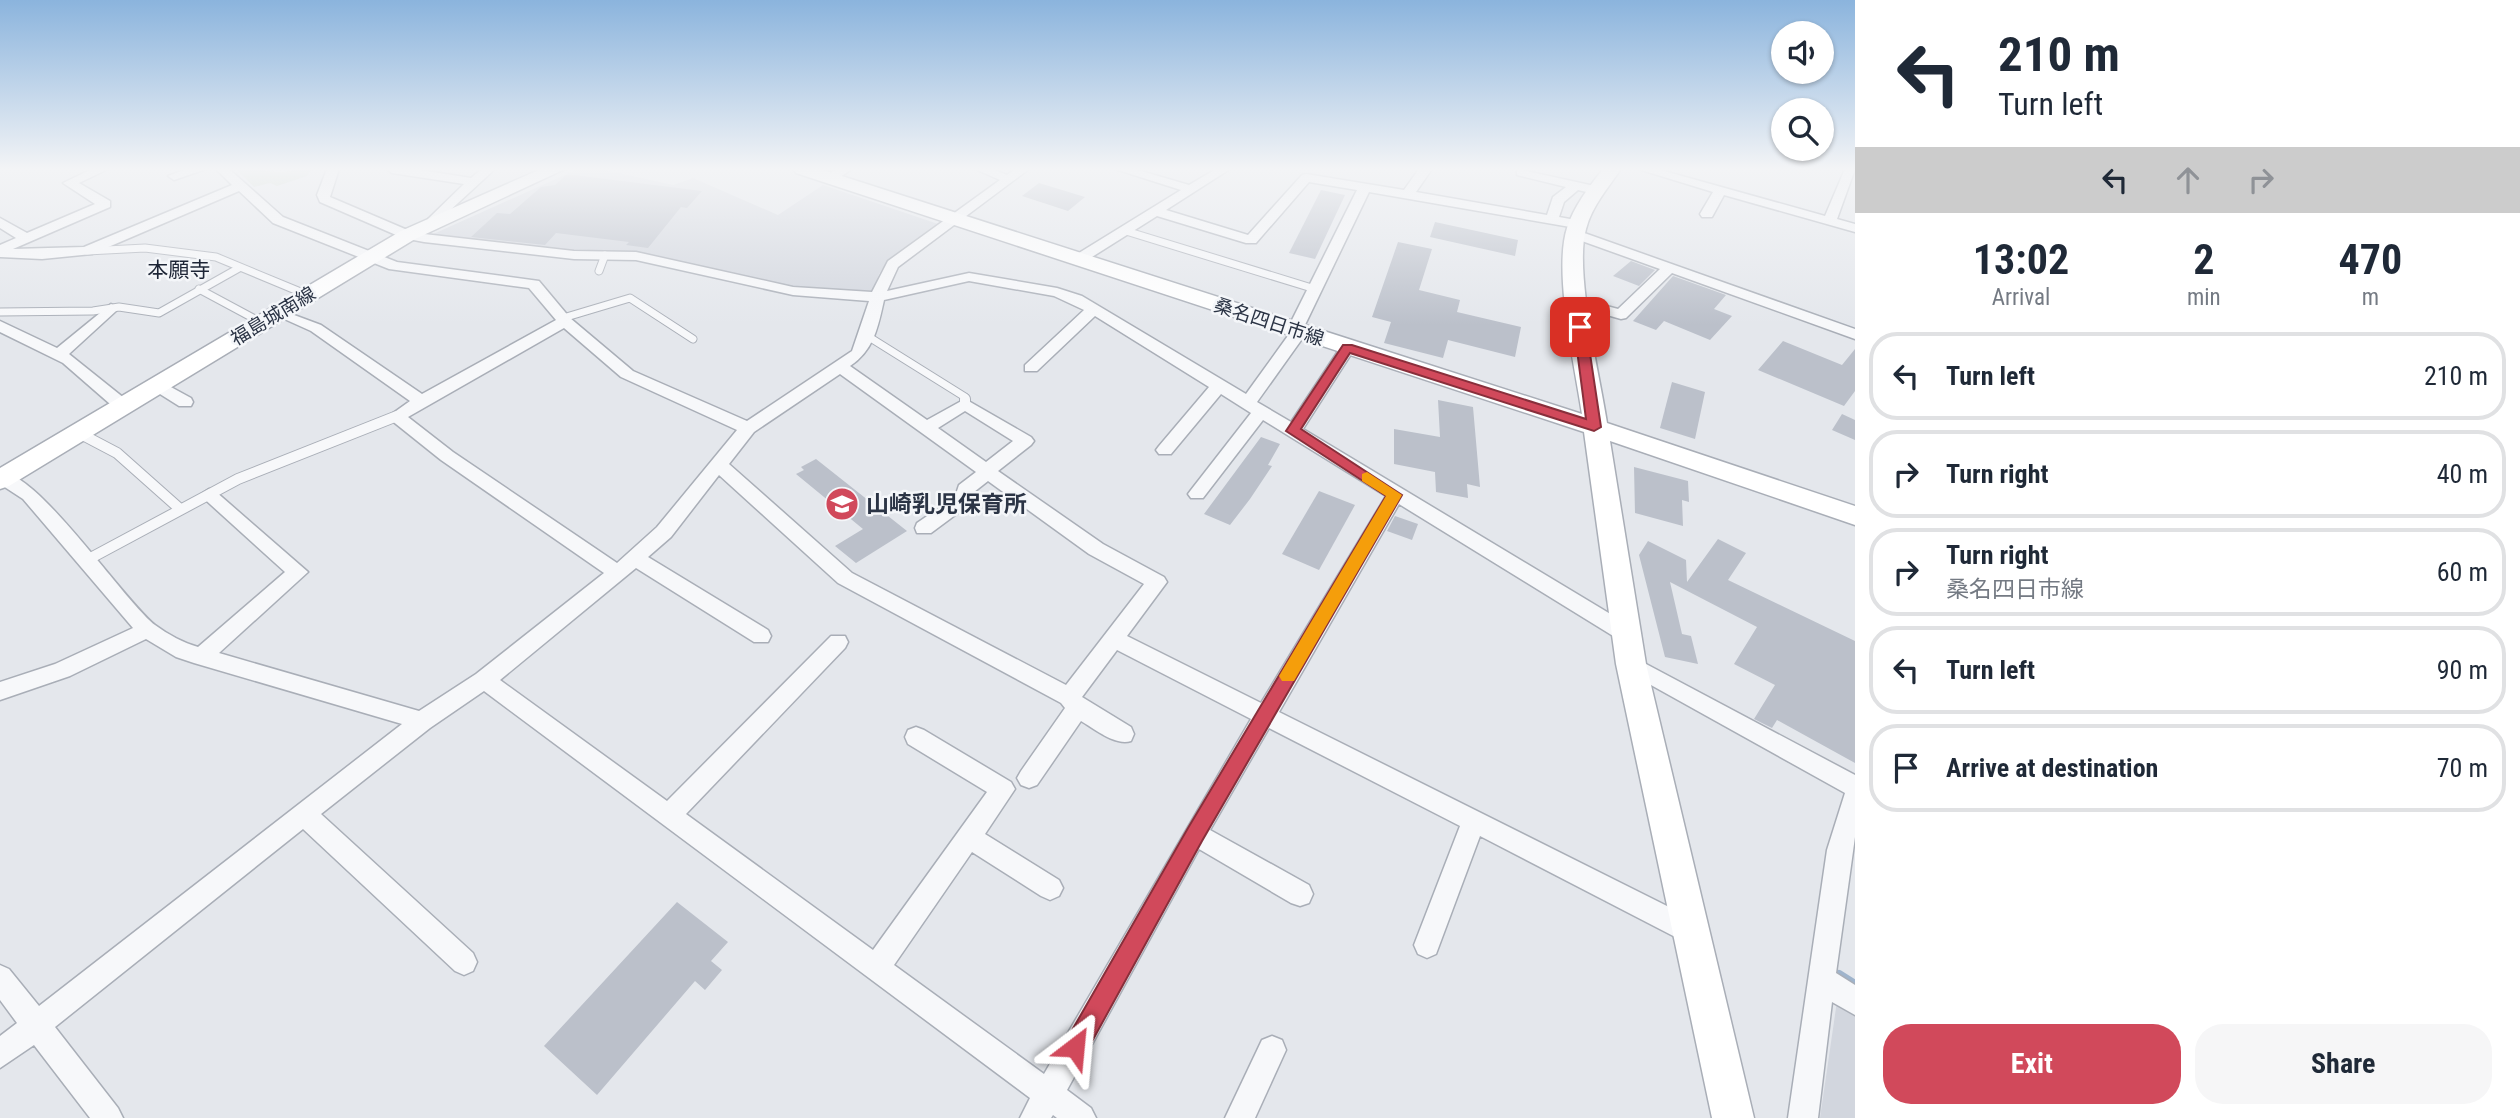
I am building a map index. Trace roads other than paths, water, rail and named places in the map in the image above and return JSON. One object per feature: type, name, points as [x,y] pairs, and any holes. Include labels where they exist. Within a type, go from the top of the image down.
[{"type":"main road","name":"桑名四日市線","points":[[960,221],[1801,494],[1855,516]]},
{"type":"main road","points":[[1569,221],[1567,225],[1570,251],[1594,427],[1630,664],[1733,1118]]},
{"type":"main road","name":"福島城南線","points":[[2,479],[433,222]]},
{"type":"street","points":[[0,251],[65,221]]},
{"type":"street","points":[[0,251],[42,255],[87,251],[158,221]]},
{"type":"street","points":[[281,221],[394,266],[534,284],[564,319],[627,374],[748,428]]},
{"type":"street","points":[[376,221],[408,235],[574,255],[636,256],[784,290],[878,297],[969,277],[1057,292],[1094,310],[1625,633]]},
{"type":"street","points":[[0,1054],[422,721],[484,680],[618,573],[664,532],[748,428],[858,354],[869,337],[886,272],[892,264],[950,221]]},
{"type":"street","points":[[1079,260],[1143,221]]},
{"type":"street","points":[[1188,221],[1251,240],[1265,221]]},
{"type":"street","points":[[1197,494],[1254,407],[1297,331],[1348,221]]},
{"type":"street","points":[[1547,221],[1567,225],[1670,267],[1855,334]]},
{"type":"street","points":[[1834,221],[1855,228]]},
{"type":"street","points":[[0,222],[26,238]]},
{"type":"street","points":[[1577,302],[1622,315],[1670,267]]},
{"type":"street","points":[[59,355],[111,308]]},
{"type":"street","points":[[1031,368],[1094,310]]},
{"type":"street","points":[[278,313],[316,328],[424,403]]},
{"type":"street","points":[[564,319],[424,403],[397,416],[447,456],[618,573]]},
{"type":"street","points":[[0,326],[59,355],[123,406]]},
{"type":"street","points":[[1293,431],[1347,348]]},
{"type":"street","points":[[841,367],[1096,549],[1157,582],[1113,638],[1029,778]]},
{"type":"street","points":[[158,385],[185,402]]},
{"type":"street","points":[[1165,450],[1219,386]]},
{"type":"street","points":[[924,528],[964,500],[965,489],[1025,441],[965,404],[926,428]]},
{"type":"street","points":[[719,465],[845,578],[1073,703],[1122,734]]},
{"type":"street","points":[[2,479],[29,495],[147,630],[183,651],[422,721]]},
{"type":"street","points":[[201,657],[298,572],[209,495]]},
{"type":"street","points":[[1035,1118],[1195,834],[1395,495]]},
{"type":"street","points":[[635,558],[761,636]]},
{"type":"street","points":[[0,691],[62,670],[147,630]]},
{"type":"street","points":[[1113,638],[1690,931]]},
{"type":"street","points":[[668,816],[838,642]]},
{"type":"street","points":[[1630,664],[1855,787]]},
{"type":"street","points":[[484,680],[1081,1118]]},
{"type":"street","points":[[876,969],[1003,789],[916,737]]},
{"type":"street","points":[[1803,1118],[1824,981],[1839,850],[1855,797]]},
{"type":"street","points":[[304,814],[464,962]]},
{"type":"street","points":[[1427,946],[1473,822]]},
{"type":"street","points":[[1195,834],[1300,894]]},
{"type":"street","points":[[969,837],[1050,887]]},
{"type":"street","points":[[0,978],[108,1118]]},
{"type":"street","points":[[1824,981],[1855,1001]]},
{"type":"street","points":[[1240,1118],[1272,1050]]},
{"type":"lane","points":[[1126,231],[1315,289]]},
{"type":"lane","points":[[87,251],[145,248],[216,257],[298,291]]},
{"type":"lane","points":[[599,271],[605,255]]},
{"type":"lane","points":[[0,313],[93,311],[111,308],[159,313],[239,268]]},
{"type":"lane","points":[[199,289],[253,318]]},
{"type":"lane","points":[[564,319],[630,298],[693,339]]},
{"type":"lane","points":[[869,337],[965,397],[965,404]]},
{"type":"lane","points":[[87,560],[209,495],[293,457],[397,416]]},
{"type":"lane","points":[[79,433],[117,453],[180,509]]},
{"type":"waterway","points":[[1839,974],[1855,984]]},
{"type":"place","name":"山崎乳児保育所","points":[[842,504]]},
{"type":"district","name":"本願寺","points":[[179,270]]}]
